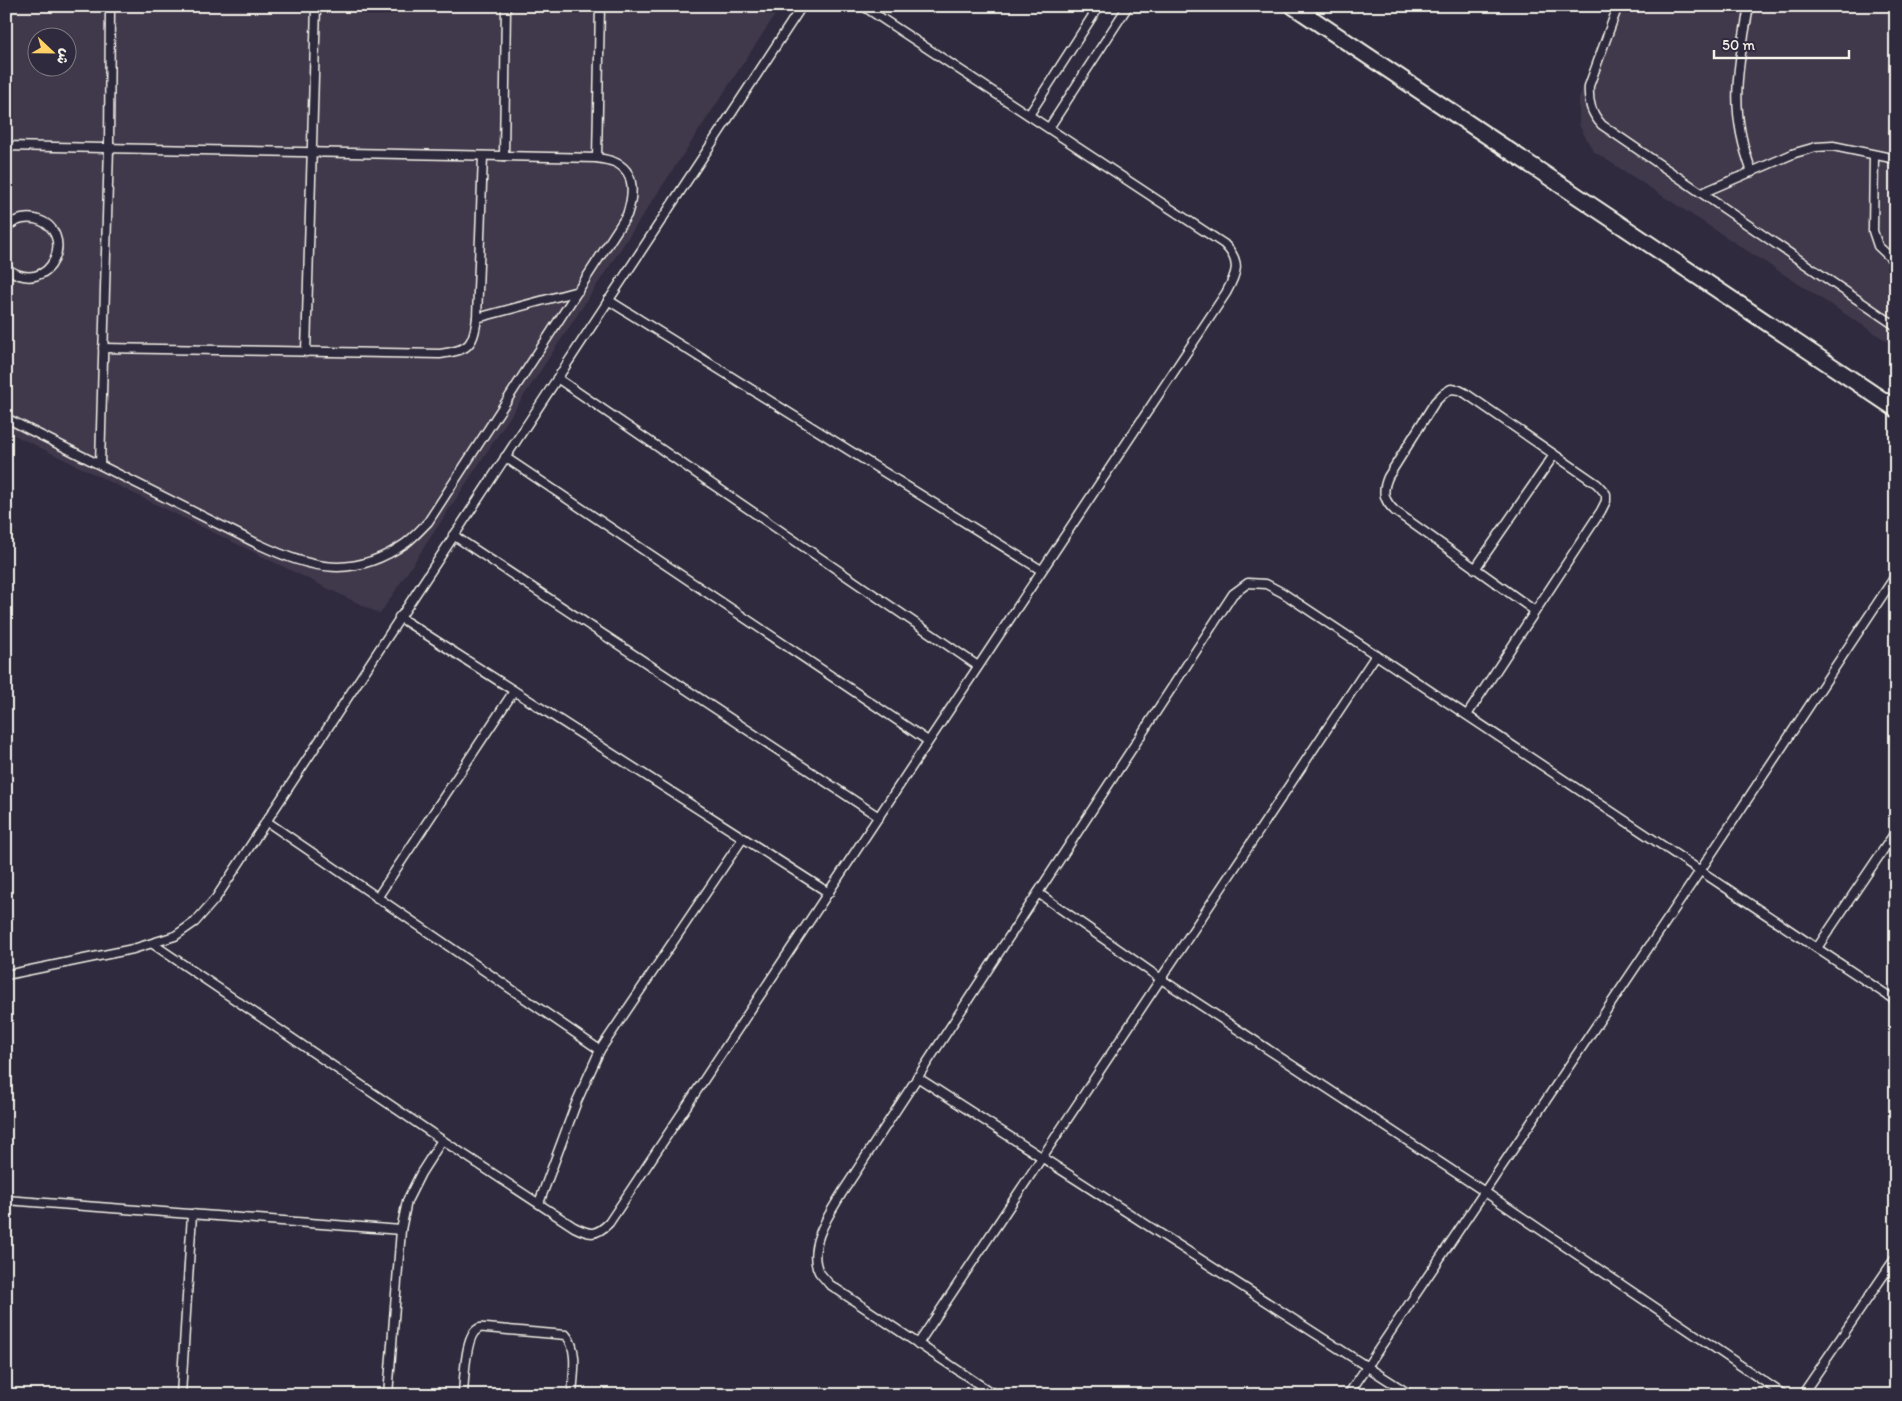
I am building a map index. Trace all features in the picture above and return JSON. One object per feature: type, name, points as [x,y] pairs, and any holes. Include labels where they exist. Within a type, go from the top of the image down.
[{"type":"street","points":[[1293,6],[1896,409]]},
{"type":"lane","points":[[100,465],[109,147],[110,6]]},
{"type":"lane","points":[[306,352],[316,6]]},
{"type":"lane","points":[[504,156],[506,6]]},
{"type":"lane","points":[[598,158],[600,6]]},
{"type":"lane","points":[[6,975],[153,944],[175,936],[195,922],[216,898],[802,6]]},
{"type":"lane","points":[[153,944],[442,1140],[585,1232],[595,1233],[609,1223],[1226,293],[1234,278],[1237,264],[1233,253],[1224,244],[863,6]]},
{"type":"lane","points":[[1029,115],[1099,6]]},
{"type":"lane","points":[[1049,128],[1128,6]]},
{"type":"lane","points":[[1618,6],[1589,86],[1590,107],[1595,117],[1602,125],[1896,326]]},
{"type":"lane","points":[[1749,6],[1737,76],[1736,97],[1741,138],[1752,172]]},
{"type":"lane","points":[[6,146],[598,158],[614,162],[625,170],[632,183],[633,199],[627,215],[428,522],[406,543],[370,562],[346,568],[316,566],[292,559],[258,544],[6,418]]},
{"type":"lane","points":[[1702,194],[1795,153],[1816,147],[1833,146],[1896,159]]},
{"type":"lane","points":[[1874,155],[1873,231],[1878,246],[1896,263]]},
{"type":"lane","points":[[103,348],[440,354],[460,351],[469,344],[475,332],[477,318],[483,156]]},
{"type":"lane","points":[[6,228],[18,220],[29,218],[40,220],[50,227],[56,237],[58,248],[55,260],[48,269],[38,275],[27,277],[16,275],[6,268]]},
{"type":"lane","points":[[477,318],[578,291]]},
{"type":"lane","points":[[608,300],[1041,570]]},
{"type":"lane","points":[[557,378],[978,666]]},
{"type":"lane","points":[[1466,715],[1602,511],[1606,501],[1606,494],[1603,489],[1554,454],[1459,390],[1451,389],[1435,402],[1388,477],[1384,487],[1384,496],[1388,504],[1395,511],[1535,611]]},
{"type":"lane","points":[[1475,569],[1554,454]]},
{"type":"lane","points":[[505,456],[928,742]]},
{"type":"lane","points":[[453,536],[879,817]]},
{"type":"lane","points":[[1348,1395],[1700,871],[1896,575]]},
{"type":"lane","points":[[994,1395],[829,1284],[818,1270],[815,1249],[823,1225],[917,1077],[1233,594],[1248,583],[1266,584],[1283,593],[1896,1001]]},
{"type":"lane","points":[[399,617],[828,893]]},
{"type":"lane","points":[[918,1344],[1376,655]]},
{"type":"lane","points":[[378,898],[514,691]]},
{"type":"lane","points":[[266,822],[600,1050]]},
{"type":"lane","points":[[1817,948],[1896,832]]},
{"type":"lane","points":[[539,1203],[577,1101],[600,1050],[743,838]]},
{"type":"lane","points":[[1038,893],[1161,979],[1485,1192],[1784,1395]]},
{"type":"lane","points":[[917,1077],[1411,1395]]},
{"type":"lane","points":[[388,1395],[401,1230],[407,1201],[421,1173],[442,1140]]},
{"type":"lane","points":[[6,1200],[401,1230]]},
{"type":"lane","points":[[181,1395],[192,1214]]},
{"type":"lane","points":[[1802,1395],[1896,1257]]},
{"type":"lane","points":[[463,1395],[468,1345],[472,1334],[478,1329],[486,1328],[566,1335],[572,1342],[573,1351],[572,1395]]},
{"type":"shaded area","points":[[6,6],[781,6],[380,614],[6,431]]},
{"type":"shaded area","points":[[1613,6],[1896,6],[1896,347],[1593,151],[1579,125],[1579,98]]}]
